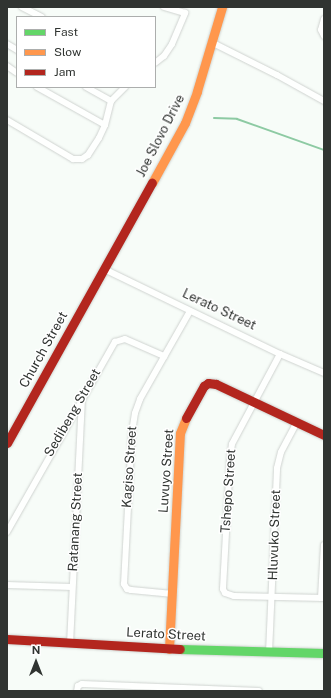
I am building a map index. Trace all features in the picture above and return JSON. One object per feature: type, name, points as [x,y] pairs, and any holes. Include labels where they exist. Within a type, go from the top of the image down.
[{"type":"street","points":[[22,7],[40,16]]},
{"type":"street","points":[[156,60],[168,50],[176,37],[185,14],[164,7]]},
{"type":"street","name":"Joe Slovo Drive","points":[[104,269],[185,123],[196,96],[222,7]]},
{"type":"street","points":[[324,19],[321,30],[324,36]]},
{"type":"street","points":[[211,42],[324,101]]},
{"type":"street","points":[[7,44],[16,49]]},
{"type":"street","points":[[7,66],[16,72]]},
{"type":"street","points":[[39,88],[105,125]]},
{"type":"street","points":[[88,88],[111,101]]},
{"type":"street","points":[[7,120],[76,160],[82,159],[88,155],[97,142],[105,125],[111,101],[125,88]]},
{"type":"street","name":"Lerato Street","points":[[104,269],[280,354],[324,373]]},
{"type":"street","name":"Church Street","points":[[7,443],[104,269]]},
{"type":"street","name":"Kagiso Street","points":[[173,594],[128,589],[124,580],[133,423],[140,399],[190,311]]},
{"type":"street","name":"Sedibeng Street","points":[[7,532],[112,346],[118,340],[129,340],[164,356]]},
{"type":"street","name":"Tshepo Street","points":[[272,596],[230,596],[225,593],[223,589],[231,449],[234,438],[280,354]]},
{"type":"street","name":"Luvuyo Street","points":[[169,649],[180,439],[184,422],[202,388],[208,383],[216,384],[324,435]]},
{"type":"street","name":"Ratanang Street","points":[[70,644],[82,401]]},
{"type":"street","name":"Hluvuko Street","points":[[269,653],[277,468],[281,452],[297,422]]},
{"type":"street","points":[[272,596],[323,598],[324,545]]},
{"type":"street","points":[[7,585],[72,587]]},
{"type":"street","name":"Lerato Street","points":[[7,639],[169,649],[269,653],[324,653]]},
{"type":"street","points":[[78,689],[82,684],[259,691]]},
{"type":"waterway","points":[[214,118],[237,119],[324,150]]},
{"type":"traffic: fast","points":[[180,649],[324,653]]},
{"type":"traffic: slow","points":[[152,183],[185,123],[197,91],[222,7]]},
{"type":"traffic: slow","points":[[169,649],[180,433],[186,418]]},
{"type":"traffic: jam","points":[[7,443],[152,183]]},
{"type":"traffic: jam","points":[[186,418],[204,386],[208,383],[216,384],[324,435]]},
{"type":"traffic: jam","points":[[7,639],[180,649]]}]
